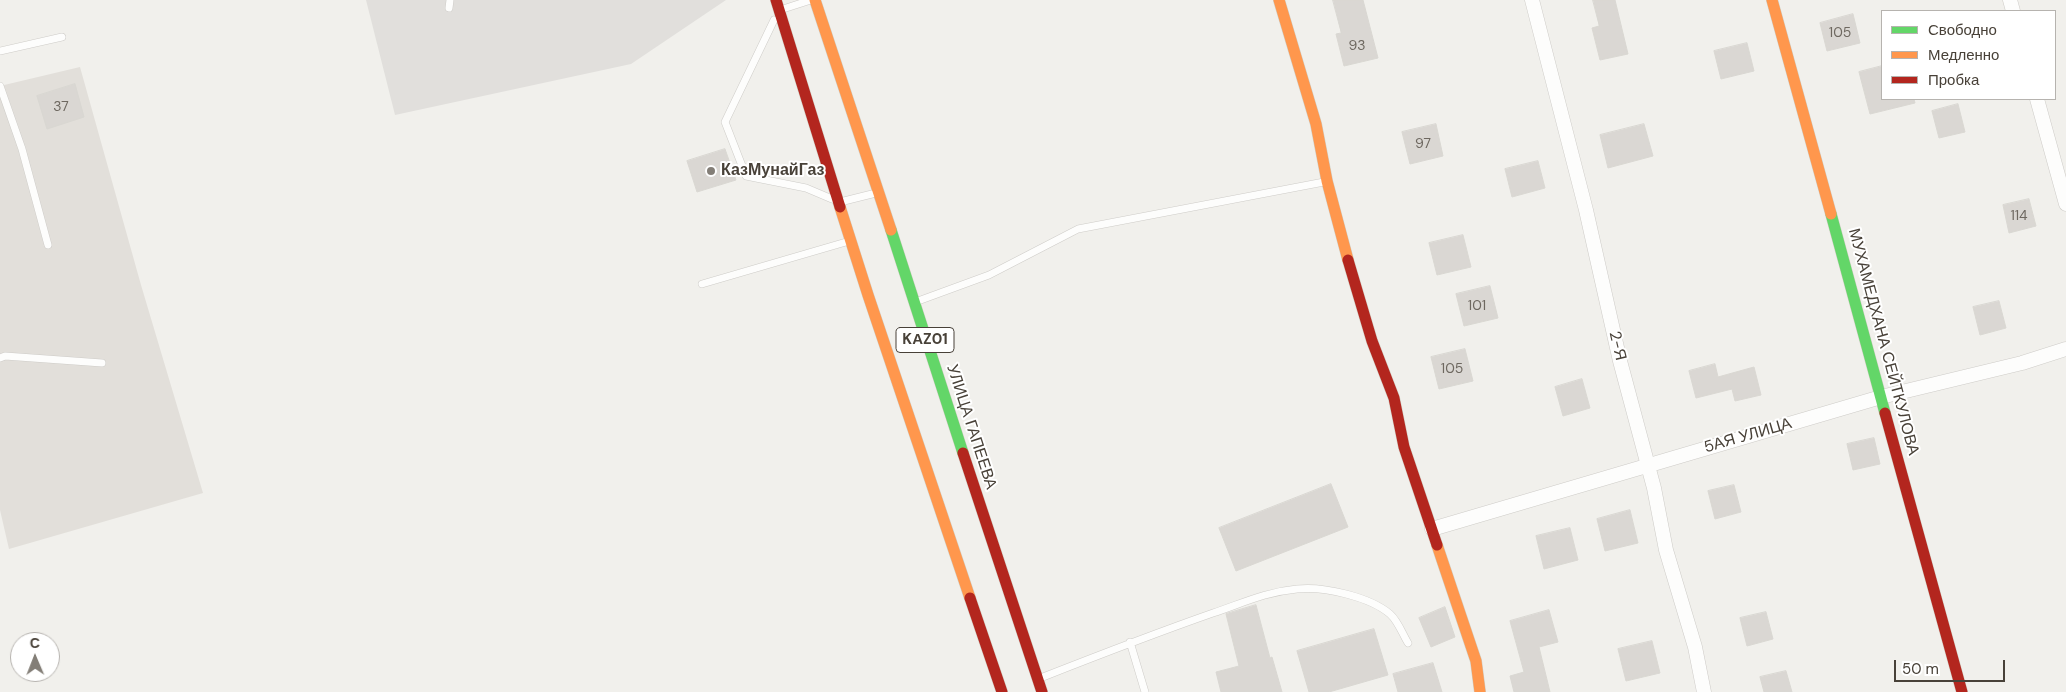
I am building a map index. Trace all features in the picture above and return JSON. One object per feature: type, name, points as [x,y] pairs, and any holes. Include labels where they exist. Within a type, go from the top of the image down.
[{"type":"main road","name":"УЛИЦА ГАПЕЕВА","points":[[813,0],[1042,692]]},
{"type":"main road","points":[[1279,0],[1316,124],[1327,181],[1346,253],[1372,342],[1394,398],[1404,447],[1476,661],[1480,692]]},
{"type":"main road","name":"МУХАМЕДХАНА СЕЙТКУЛОВА","points":[[1772,0],[1962,692]]},
{"type":"main road","name":"KАZ01","points":[[778,5],[871,305],[1002,692]]},
{"type":"street","name":"2-Я","points":[[1532,0],[1586,210],[1620,361],[1648,466],[1666,550],[1695,647],[1704,692]]},
{"type":"street","points":[[2037,100],[2066,204]]},
{"type":"street","name":"5АЯ УЛИЦА","points":[[1432,529],[1881,397],[2022,363],[2066,349]]},
{"type":"lane","points":[[449,8],[450,0]]},
{"type":"lane","points":[[813,0],[778,5],[725,122],[746,176],[806,188],[840,202],[877,192]]},
{"type":"lane","points":[[0,51],[62,37]]},
{"type":"lane","points":[[0,86],[22,149],[48,245]]},
{"type":"lane","points":[[913,302],[989,275],[1078,229],[1327,181]]},
{"type":"lane","points":[[702,284],[851,240]]},
{"type":"lane","points":[[0,358],[5,356],[102,363]]},
{"type":"lane","points":[[1038,679],[1130,642],[1266,594],[1299,588],[1354,596],[1374,604],[1392,615],[1408,643]]},
{"type":"lane","points":[[1130,642],[1145,692]]},
{"type":"shaded area","points":[[366,0],[726,0],[631,64],[395,115]]},
{"type":"shaded area","points":[[80,67],[141,285],[203,493],[9,549],[0,510],[0,86]]},
{"type":"building","points":[[1333,0],[1363,0],[1378,58],[1344,66],[1336,34],[1341,33]]},
{"type":"building","points":[[1593,0],[1615,0],[1628,54],[1600,60],[1592,28],[1599,26]]},
{"type":"building","points":[[1853,14],[1860,43],[1827,51],[1820,23]]},
{"type":"building","points":[[1747,43],[1754,71],[1721,79],[1714,51]]},
{"type":"building","points":[[1881,66],[1881,100],[1914,100],[1915,103],[1870,114],[1859,72]]},
{"type":"building","points":[[75,84],[84,117],[47,129],[37,96]]},
{"type":"building","points":[[1958,104],[1965,132],[1939,138],[1932,111]]},
{"type":"building","points":[[1436,124],[1443,156],[1410,164],[1402,132]]},
{"type":"building","points":[[1644,124],[1653,156],[1608,168],[1600,135]]},
{"type":"building","name":"КазМунайГаз","points":[[725,149],[736,180],[697,192],[687,161]]},
{"type":"building","points":[[1538,161],[1545,188],[1512,197],[1505,169]]},
{"type":"building","points":[[2029,199],[2036,226],[2009,233],[2003,205]]},
{"type":"building","points":[[1463,235],[1471,267],[1437,275],[1429,243]]},
{"type":"building","points":[[1490,286],[1498,318],[1464,326],[1456,294]]},
{"type":"building","points":[[1999,301],[2006,328],[1980,335],[1973,307]]},
{"type":"building","points":[[1465,349],[1473,381],[1439,389],[1431,357]]},
{"type":"building","points":[[1715,364],[1718,377],[1754,367],[1761,395],[1735,401],[1732,389],[1696,398],[1689,371]]},
{"type":"building","points":[[1582,379],[1590,408],[1563,416],[1555,387]]},
{"type":"building","points":[[1874,438],[1880,464],[1853,470],[1847,444]]},
{"type":"building","points":[[1331,484],[1348,527],[1236,571],[1219,528]]},
{"type":"building","points":[[1734,485],[1741,512],[1715,519],[1708,491]]},
{"type":"building","points":[[1630,510],[1638,543],[1605,551],[1597,519]]},
{"type":"building","points":[[1570,528],[1578,560],[1544,569],[1536,536]]},
{"type":"building","points":[[1256,605],[1270,658],[1272,657],[1282,692],[1221,692],[1216,672],[1239,666],[1226,614]]},
{"type":"building","points":[[1445,607],[1455,637],[1431,647],[1419,618]]},
{"type":"building","points":[[1549,610],[1558,642],[1539,647],[1550,692],[1514,692],[1510,676],[1524,672],[1510,621]]},
{"type":"building","points":[[1766,612],[1773,639],[1747,646],[1740,618]]},
{"type":"building","points":[[1374,629],[1388,675],[1329,692],[1309,692],[1297,651]]},
{"type":"building","points":[[1652,641],[1660,673],[1626,681],[1618,649]]},
{"type":"building","points":[[1433,663],[1442,692],[1398,692],[1393,674]]},
{"type":"building","points":[[1786,671],[1792,692],[1764,692],[1760,677]]},
{"type":"traffic: fast","points":[[1831,214],[1885,413]]},
{"type":"traffic: fast","points":[[891,230],[963,453]]},
{"type":"traffic: slow","points":[[815,0],[891,230]]},
{"type":"traffic: slow","points":[[1279,0],[1316,124],[1327,181],[1348,260]]},
{"type":"traffic: slow","points":[[1772,0],[1831,214]]},
{"type":"traffic: slow","points":[[840,207],[970,598]]},
{"type":"traffic: slow","points":[[1437,545],[1476,661],[1480,692]]},
{"type":"traffic: jam","points":[[776,0],[840,207]]},
{"type":"traffic: jam","points":[[1348,260],[1372,341],[1394,398],[1404,447],[1437,545]]},
{"type":"traffic: jam","points":[[1885,413],[1962,692]]},
{"type":"traffic: jam","points":[[963,453],[1042,692]]},
{"type":"traffic: jam","points":[[970,598],[1002,692]]},
{"type":"place","name":"КазМунайГаз","points":[[711,171]]}]
